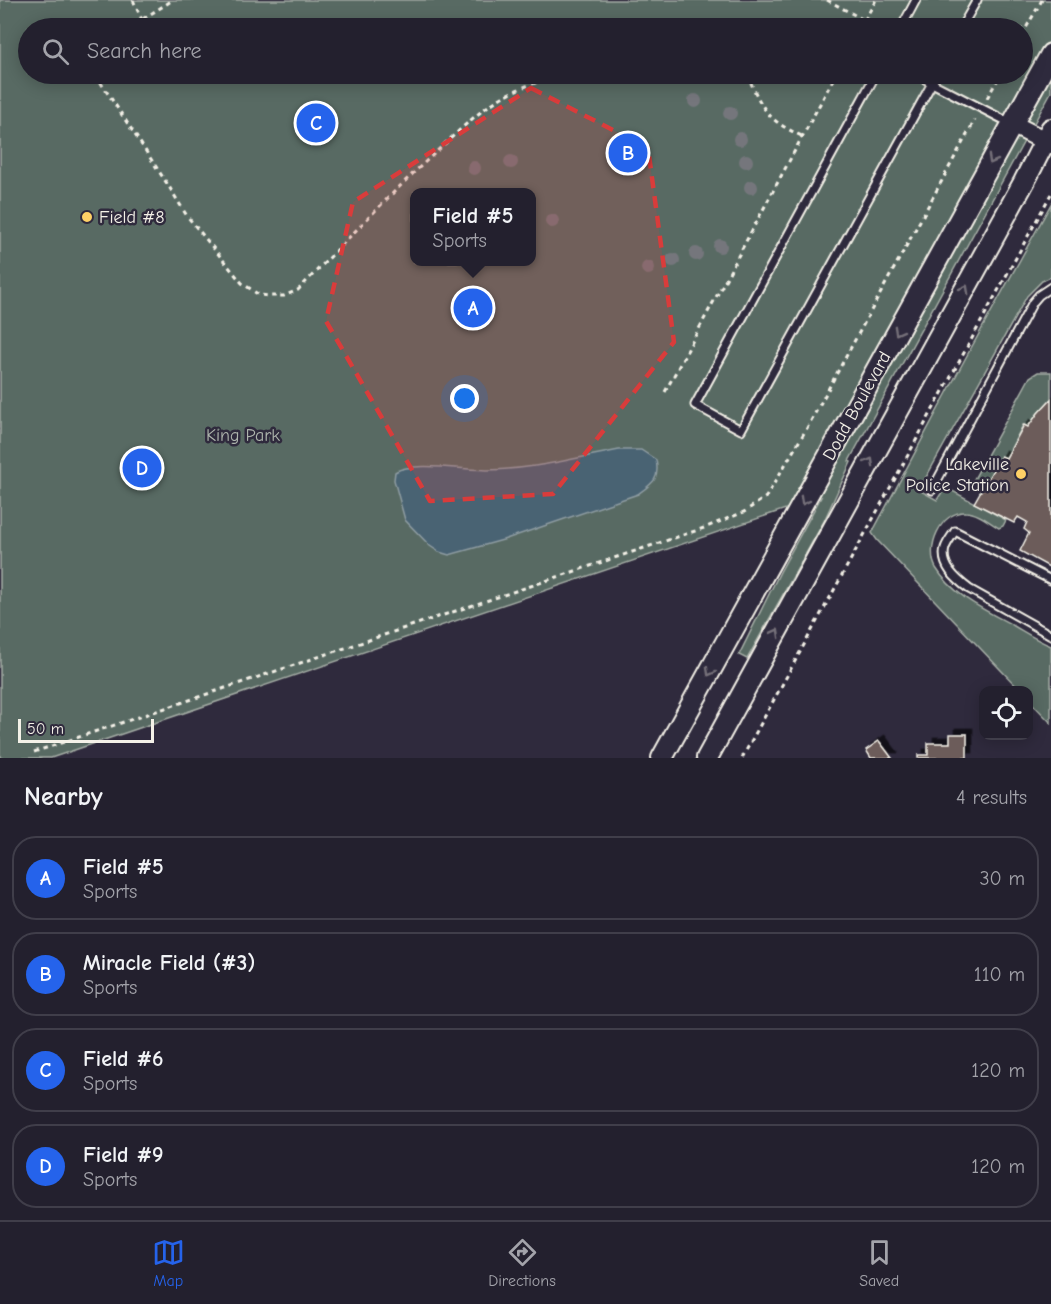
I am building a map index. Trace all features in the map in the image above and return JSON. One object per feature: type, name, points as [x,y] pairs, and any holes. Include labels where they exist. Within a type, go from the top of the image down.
[{"type":"main road","name":"Dodd Boulevard","points":[[662,758],[1051,54]]},
{"type":"main road","points":[[707,758],[1049,138]]},
{"type":"street","points":[[1012,124],[1049,138]]},
{"type":"lane","points":[[906,18],[916,0]]},
{"type":"lane","points":[[967,18],[977,0]]},
{"type":"lane","points":[[871,84],[695,405],[741,430],[931,84]]},
{"type":"lane","points":[[934,84],[1012,124]]},
{"type":"lane","points":[[932,490],[1033,303],[1051,287]]},
{"type":"lane","points":[[1051,580],[956,531],[945,549],[944,559],[958,581],[1051,635]]},
{"type":"path","points":[[133,0],[141,18]]},
{"type":"path","points":[[145,18],[174,0]]},
{"type":"path","points":[[827,0],[860,18]]},
{"type":"path","points":[[865,18],[876,0]]},
{"type":"path","points":[[1032,18],[1042,0]]},
{"type":"path","points":[[102,84],[202,236],[242,283],[259,295],[277,297],[298,290],[472,118],[502,97],[533,84]]},
{"type":"path","points":[[751,84],[760,104],[771,118],[802,136]]},
{"type":"path","points":[[665,392],[831,84]]},
{"type":"path","points":[[34,752],[693,532],[744,512],[766,497],[807,428],[995,84]]},
{"type":"path","points":[[742,758],[1051,194]]},
{"type":"highlighted area","points":[[531,88],[648,148],[674,342],[553,494],[430,501],[326,321],[353,202]]},
{"type":"green space","name":"King Park","points":[[0,0],[1051,0],[1051,92],[849,461],[851,462],[824,521],[747,659],[739,655],[780,572],[821,497],[51,758],[0,758]]},
{"type":"green space","points":[[1051,204],[1051,277],[1042,281],[1027,296],[919,490],[937,500],[947,488],[1006,520],[999,528],[970,512],[957,513],[942,524],[937,532],[932,551],[933,560],[943,578],[961,595],[1051,646],[1051,723],[1033,704],[1033,686],[1016,686],[872,533]]},
{"type":"green space","points":[[1038,372],[1051,372],[1051,399],[1028,427],[1023,425],[1006,458],[1001,456],[981,491],[974,487],[973,481],[1030,377]]},
{"type":"water","points":[[619,450],[641,450],[656,460],[657,472],[654,480],[638,494],[503,540],[449,555],[430,546],[405,520],[394,480],[395,472],[413,467],[504,469],[536,466]]},
{"type":"building","name":"Lakeville Police Station","points":[[1051,399],[1051,568],[1020,551],[1029,533],[1024,529],[1027,522],[1018,517],[1014,523],[974,503],[1001,456],[1006,458],[1024,425],[1028,427]]},
{"type":"building","points":[[950,734],[967,734],[967,758],[918,758],[918,755],[928,755],[928,743],[950,743]]},
{"type":"building","points":[[879,741],[892,758],[871,758],[866,750]]},
{"type":"place","name":"Field #6","points":[[316,123]]},
{"type":"place","name":"Miracle Field (#3)","points":[[628,153]]},
{"type":"place","name":"Field #8","points":[[87,217]]},
{"type":"place","name":"Field #5","points":[[473,308]]},
{"type":"place","name":"Field #9","points":[[142,468]]},
{"type":"place","name":"Lakeville Police Station","points":[[1021,474]]}]
